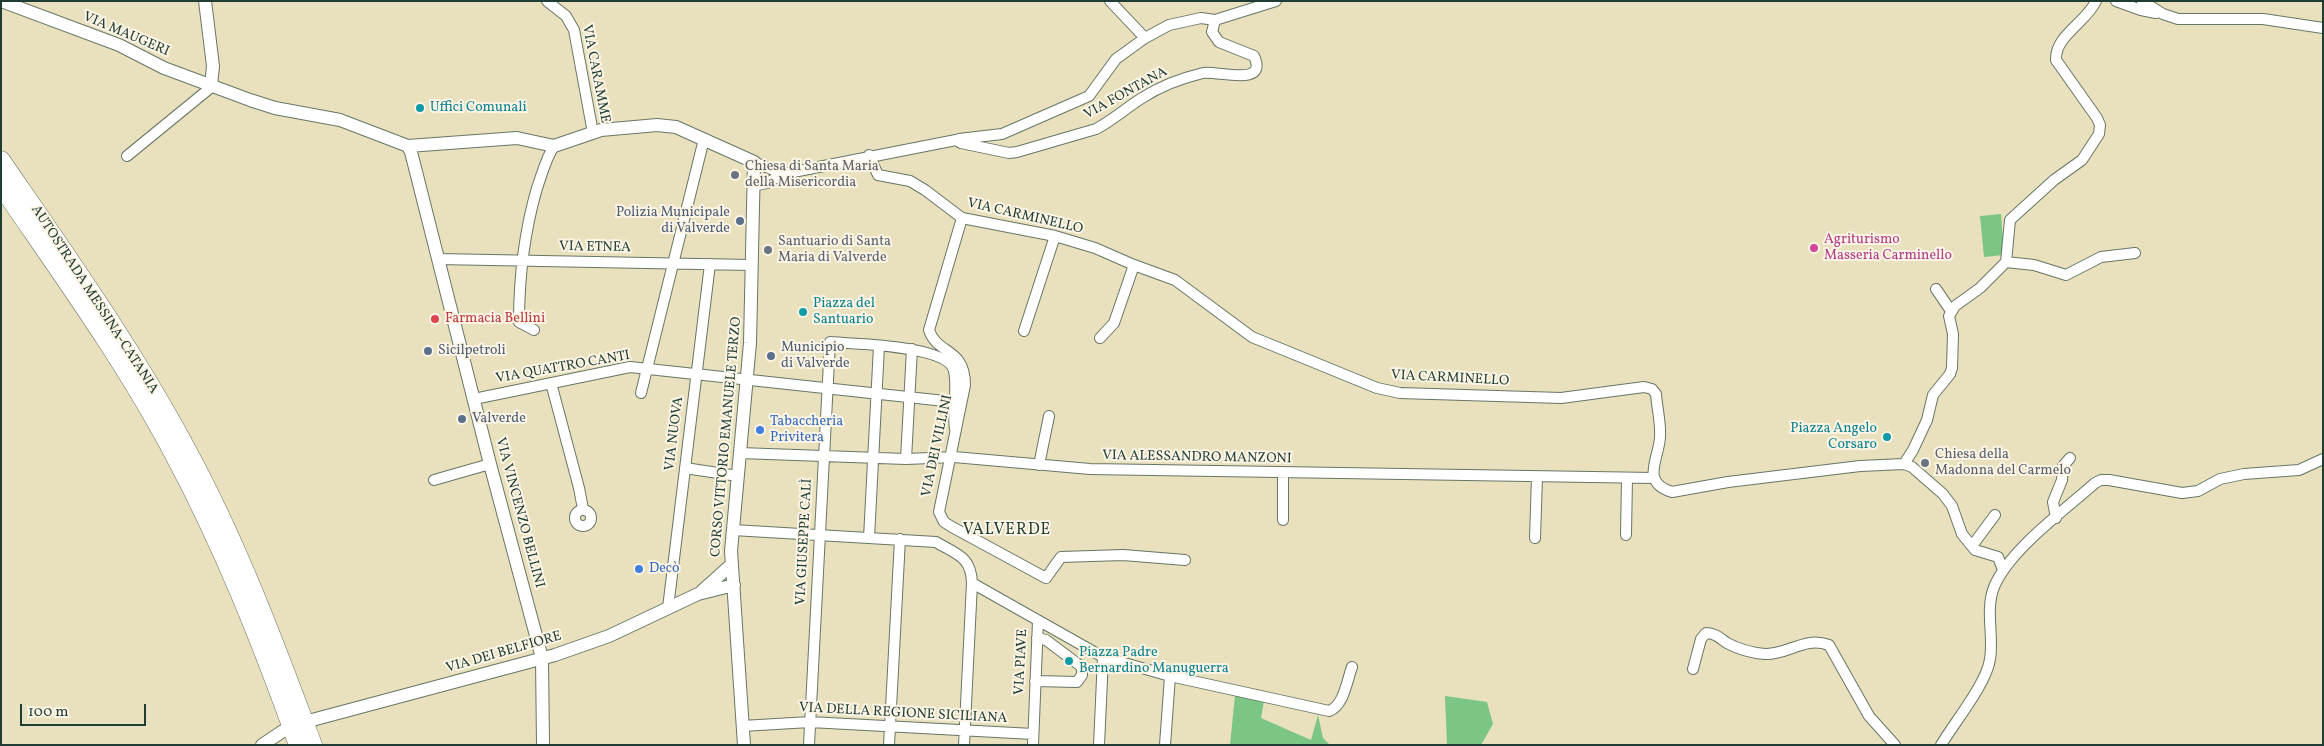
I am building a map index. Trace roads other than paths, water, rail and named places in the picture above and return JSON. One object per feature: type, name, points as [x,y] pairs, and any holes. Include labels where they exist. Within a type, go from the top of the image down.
[{"type":"highway","name":"AUTOSTRADA MESSINA-CATANIA","points":[[1,160],[135,357],[185,445],[211,495],[252,587],[312,745]]},
{"type":"highway","name":"AUTOSTRADA MESSINA-CATANIA","points":[[1,186],[123,366],[172,452],[216,537],[264,652],[298,745]]},
{"type":"street","name":"VIA MAUGERI","points":[[1,1],[119,45],[157,65],[275,108],[340,120],[408,146]]},
{"type":"street","points":[[127,156],[209,89],[213,66],[205,1]]},
{"type":"street","name":"VIA CARAMME","points":[[547,1],[566,16],[574,30],[593,133]]},
{"type":"street","points":[[1110,1],[1145,38]]},
{"type":"street","points":[[956,140],[1002,134],[1089,96],[1116,59],[1145,38],[1170,25],[1201,18],[1215,20],[1276,1]]},
{"type":"street","points":[[1904,464],[1927,420],[1933,395],[1950,374],[1952,368],[1953,334],[1949,316],[1951,311],[1980,288],[2006,262],[2010,220],[2054,180],[2082,160],[2099,134],[2100,125],[2097,118],[2056,60],[2056,54],[2062,41],[2079,20],[2090,12],[2096,1]]},
{"type":"street","points":[[2116,1],[2141,10],[2178,19],[2262,19],[2323,28]]},
{"type":"street","points":[[2142,1],[2163,14]]},
{"type":"street","name":"VIA FONTANA","points":[[753,186],[767,183],[783,174],[956,140],[961,144],[1009,153],[1017,152],[1096,129],[1151,92],[1176,81],[1214,72],[1241,77],[1253,73],[1257,61],[1254,56],[1218,42],[1212,32],[1215,20]]},
{"type":"street","points":[[408,146],[517,138],[554,146],[593,133],[657,125],[676,128],[783,174]]},
{"type":"street","points":[[641,393],[704,139]]},
{"type":"street","name":"VIA VINCENZO BELLINI","points":[[408,146],[542,658],[543,745]]},
{"type":"street","points":[[534,330],[519,322],[522,260],[528,222],[542,173],[554,146]]},
{"type":"street","name":"VIA CARMINELLO","points":[[869,156],[878,175],[910,181],[926,190],[962,218],[1054,236],[1096,248],[1134,266],[1175,280],[1252,337],[1384,390],[1400,393],[1561,398],[1652,388],[1656,394],[1660,438],[1653,469],[1654,478]]},
{"type":"street","name":"CORSO VITTORIO EMANUELE TERZO","points":[[744,745],[734,585],[731,565],[752,314],[751,266],[754,162]]},
{"type":"street","name":"VIA DEI VILLINI","points":[[962,218],[929,330],[930,335],[958,358],[962,364],[965,384],[948,458],[939,512],[944,522],[1046,578],[1061,557],[1123,555],[1185,560]]},
{"type":"street","points":[[1024,331],[1054,236]]},
{"type":"street","points":[[2006,262],[2034,265],[2066,275],[2102,258],[2135,253]]},
{"type":"street","name":"VIA ETNEA","points":[[438,259],[751,266]]},
{"type":"street","name":"VIA NUOVA","points":[[668,608],[710,264]]},
{"type":"street","points":[[1100,338],[1114,323],[1134,266]]},
{"type":"street","points":[[1936,289],[1951,311]]},
{"type":"street","name":"VIA GIUSEPPE CALÌ","points":[[809,745],[826,388],[830,342],[879,346]]},
{"type":"street","points":[[869,538],[879,346],[912,349],[948,361],[954,370],[955,429]]},
{"type":"street","points":[[906,459],[912,349]]},
{"type":"street","name":"VIA QUATTRO CANTI","points":[[474,398],[630,367],[954,402]]},
{"type":"street","points":[[552,383],[583,509]]},
{"type":"street","points":[[1039,464],[1049,416]]},
{"type":"street","name":"VIA ALESSANDRO MANZONI","points":[[740,453],[906,459],[948,458],[1039,464],[1090,470],[1654,478]]},
{"type":"street","points":[[2056,518],[2053,502],[2062,480],[2063,466],[2070,458]]},
{"type":"street","points":[[1941,745],[1986,674],[1990,659],[1991,596],[2003,570],[2056,518],[2101,480],[2182,493],[2198,491],[2220,479],[2244,474],[2299,470],[2323,459]]},
{"type":"street","points":[[434,480],[490,464]]},
{"type":"street","points":[[1654,478],[1657,484],[1672,492],[1728,482],[1860,466],[1904,464],[1912,467],[1943,494],[1952,506],[1962,534],[1981,553],[1998,558],[2003,570]]},
{"type":"street","points":[[685,468],[738,476]]},
{"type":"street","points":[[1283,473],[1283,520]]},
{"type":"street","points":[[1535,538],[1537,477]]},
{"type":"street","points":[[1626,478],[1626,535]]},
{"type":"street","points":[[1972,546],[1996,515]]},
{"type":"street","points":[[733,530],[936,542],[964,558],[970,564],[972,583],[964,745]]},
{"type":"street","points":[[890,745],[900,539]]},
{"type":"street","points":[[698,594],[731,565]]},
{"type":"street","points":[[972,583],[1103,657],[1170,676],[1329,711],[1334,709],[1340,701],[1352,667]]},
{"type":"street","points":[[698,594],[734,585]]},
{"type":"street","name":"VIA DEI BELFIORE","points":[[312,720],[542,658],[609,636],[698,594]]},
{"type":"street","name":"VIA PIAVE","points":[[1033,739],[1038,621]]},
{"type":"street","points":[[1693,669],[1701,639],[1706,633],[1712,633],[1736,646],[1767,654],[1803,643],[1823,643],[1829,645],[1870,716],[1895,745]]},
{"type":"street","points":[[1035,681],[1077,682],[1082,675],[1082,667],[1046,640],[1037,638]]},
{"type":"street","points":[[1099,745],[1103,657]]},
{"type":"street","points":[[1165,745],[1170,676]]},
{"type":"street","name":"VIA DELLA REGIONE SICILIANA","points":[[742,726],[810,722],[890,725],[964,730],[1033,739]]},
{"type":"street","points":[[262,745],[283,731]]},
{"type":"place","name":"Uffici Comunali","points":[[420,108]]},
{"type":"place","name":"Chiesa di Santa Maria della Misericordia","points":[[735,175]]},
{"type":"place","name":"Polizia Municipale di Valverde","points":[[740,221]]},
{"type":"place","name":"Agriturismo Masseria Carminello","points":[[1814,248]]},
{"type":"place","name":"Santuario di Santa Maria di Valverde","points":[[768,250]]},
{"type":"place","name":"Piazza del Santuario","points":[[803,312]]},
{"type":"place","name":"Farmacia Bellini","points":[[435,319]]},
{"type":"place","name":"Sicilpetroli","points":[[428,351]]},
{"type":"place","name":"Municipio di Valverde","points":[[771,356]]},
{"type":"place","name":"Valverde","points":[[462,419]]},
{"type":"place","name":"Tabaccheria Privitera","points":[[760,430]]},
{"type":"place","name":"Piazza Angelo Corsaro","points":[[1887,437]]},
{"type":"place","name":"Chiesa della Madonna del Carmelo","points":[[1925,463]]},
{"type":"place","name":"Decò","points":[[639,569]]},
{"type":"place","name":"Piazza Padre Bernardino Manuguerra","points":[[1069,661]]},
{"type":"district","name":"VALVERDE","points":[[1007,531]]}]
